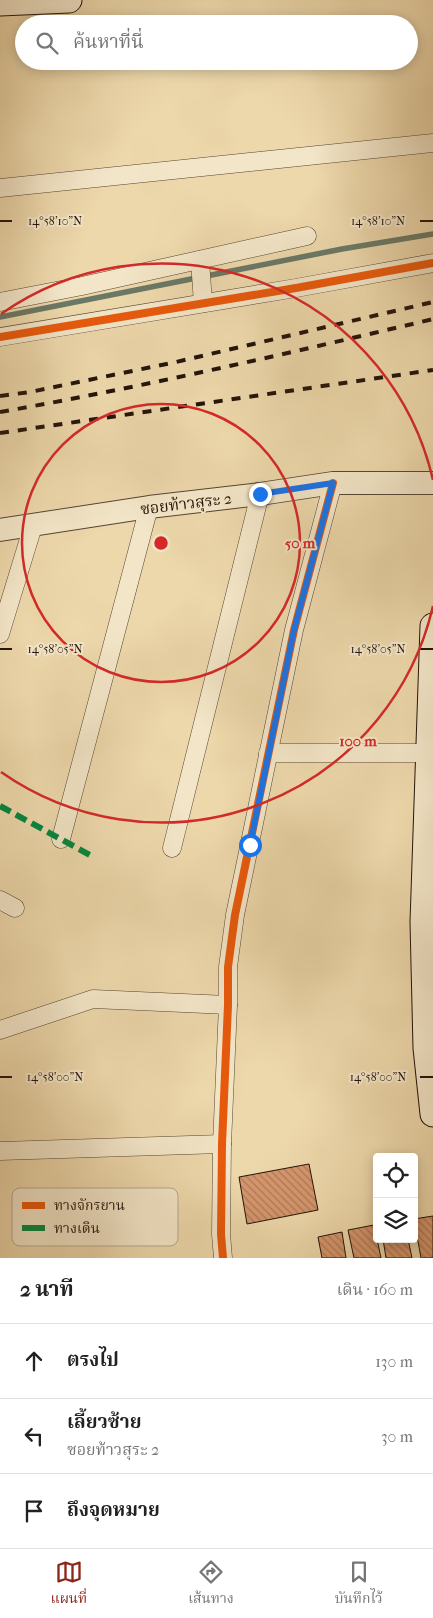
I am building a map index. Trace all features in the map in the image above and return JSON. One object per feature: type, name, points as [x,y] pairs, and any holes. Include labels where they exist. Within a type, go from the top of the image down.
[{"type":"main road","points":[[0,3],[69,0]]},
{"type":"main road","points":[[433,626],[423,922],[426,1048],[433,1114]]},
{"type":"street","points":[[0,188],[433,143]]},
{"type":"street","points":[[0,302],[200,264],[307,236]]},
{"type":"street","points":[[0,337],[203,296],[433,263]]},
{"type":"street","points":[[200,264],[203,296]]},
{"type":"street","points":[[224,1258],[221,1234],[222,1144],[228,967],[235,915],[294,630],[333,483]]},
{"type":"street","name":"ซอยท้าวสุระ 2","points":[[0,530],[149,507],[333,483],[433,483]]},
{"type":"street","points":[[172,848],[260,494]]},
{"type":"street","points":[[61,839],[149,507]]},
{"type":"street","points":[[0,634],[33,526]]},
{"type":"street","points":[[268,752],[428,753]]},
{"type":"street","points":[[0,1030],[92,999],[228,1005]]},
{"type":"street","points":[[0,1151],[222,1144]]},
{"type":"building","points":[[309,1164],[318,1210],[247,1224],[239,1177]]},
{"type":"building","points":[[433,1216],[433,1258],[421,1258],[418,1241],[418,1218]]},
{"type":"building","points":[[373,1225],[373,1243],[378,1243],[381,1258],[354,1258],[348,1230]]},
{"type":"building","points":[[342,1232],[346,1258],[322,1258],[318,1237]]},
{"type":"building","points":[[384,1243],[409,1243],[412,1258],[386,1258]]},
{"type":"waterway","points":[[0,317],[342,249],[433,234]]},
{"type":"railway","points":[[0,396],[30,392],[176,362],[433,302]]},
{"type":"railway","points":[[0,412],[188,375],[433,319]]},
{"type":"railway","points":[[0,433],[433,370]]},
{"type":"marked path","points":[[0,806],[90,855]]},
{"type":"cycle path","points":[[0,337],[296,288],[433,263]]},
{"type":"cycle path","points":[[223,1258],[221,1234],[222,1144],[228,967],[235,915],[294,630],[333,483]]},
{"type":"route","points":[[250,845],[294,630],[333,483],[260,494]]}]
